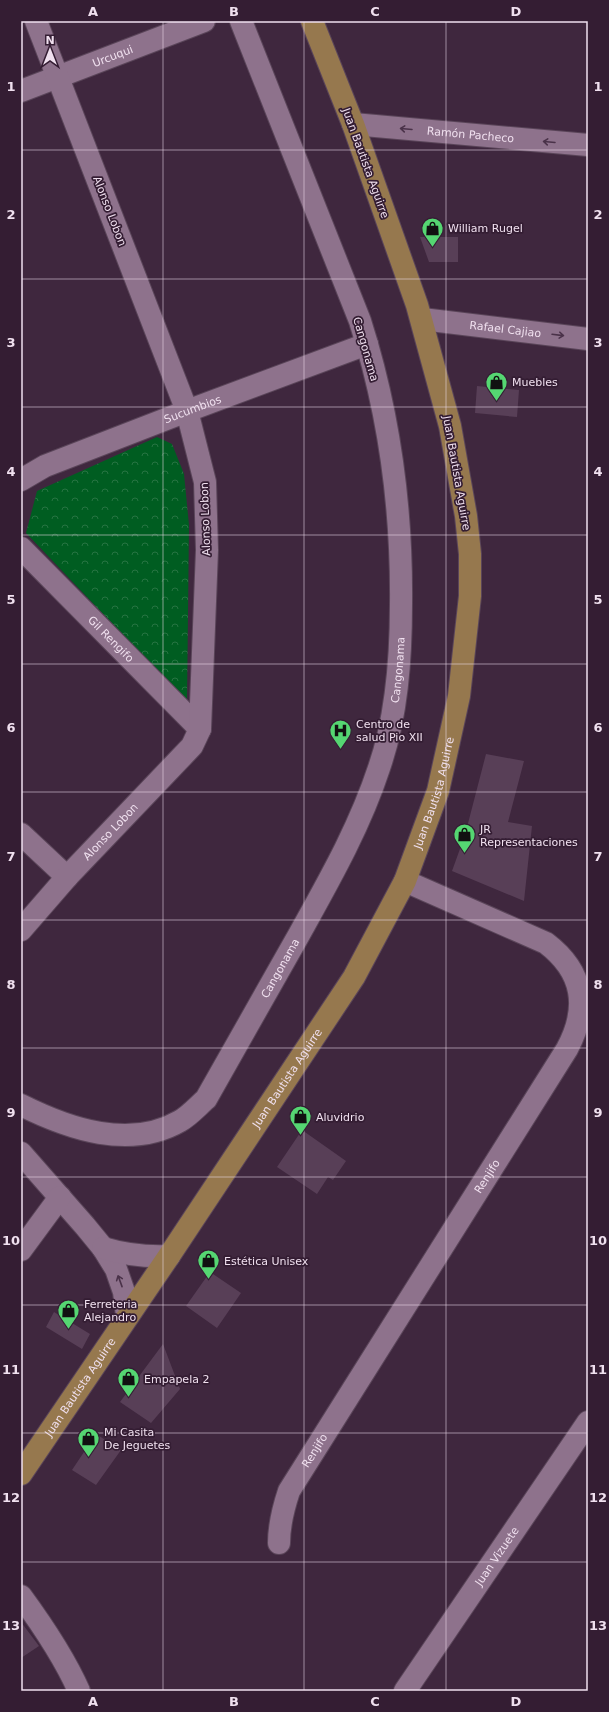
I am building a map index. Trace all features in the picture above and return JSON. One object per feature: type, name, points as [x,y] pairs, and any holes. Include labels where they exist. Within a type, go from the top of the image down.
[{"type":"main road","name":"Juan Bautista Aguirre","points":[[21,1474],[169,1256],[354,977],[405,881],[438,791],[459,696],[470,596],[470,554],[466,516],[450,426],[422,319],[353,124],[312,21]]},
{"type":"street","name":"Alonso Lobon","points":[[21,930],[67,878],[192,746],[200,729],[207,550],[205,482],[187,411],[36,21]]},
{"type":"street","name":"Urcuqui","points":[[21,90],[204,21]]},
{"type":"street","name":"Cangonama","points":[[21,1106],[46,1118],[70,1126],[124,1136],[154,1133],[181,1121],[206,1099],[332,876],[357,825],[380,767],[394,712],[401,646],[402,558],[391,449],[367,344],[354,307],[242,21]]},
{"type":"street","name":"Ramón Pacheco","points":[[353,124],[588,145]]},
{"type":"street","name":"Rafael Cajiao","points":[[422,319],[588,339]]},
{"type":"street","name":"Sucumbios","points":[[21,480],[45,466],[367,344]]},
{"type":"street","name":"Gil Rengifo","points":[[21,548],[200,729]]},
{"type":"street","points":[[21,834],[67,878]]},
{"type":"street","name":"Renjifo","points":[[279,1543],[279,1527],[283,1510],[293,1485],[567,1049],[579,1021],[581,1005],[580,991],[575,976],[557,951],[546,943],[405,881]]},
{"type":"street","points":[[21,1154],[103,1248],[116,1269],[124,1292],[127,1316]]},
{"type":"street","points":[[21,1250],[60,1197]]},
{"type":"street","points":[[103,1248],[124,1254],[146,1257],[169,1256]]},
{"type":"street","name":"Juan Vizuete","points":[[405,1691],[588,1422]]},
{"type":"street","points":[[21,1596],[41,1624],[69,1670],[78,1691]]},
{"type":"green space","points":[[157,437],[172,444],[184,474],[189,525],[187,702],[26,533],[37,491]]},
{"type":"building","points":[[420,237],[458,237],[458,262],[429,262]]},
{"type":"building","name":"Muebles","points":[[477,386],[519,390],[517,417],[475,413]]},
{"type":"building","points":[[486,754],[524,761],[508,822],[532,826],[524,901],[452,871],[465,835]]},
{"type":"building","points":[[302,1130],[346,1161],[333,1180],[328,1177],[317,1194],[277,1167]]},
{"type":"building","points":[[210,1272],[241,1293],[217,1328],[186,1306]]},
{"type":"building","name":"Ferreteria Alejandro","points":[[54,1312],[90,1334],[82,1349],[46,1327]]},
{"type":"building","points":[[163,1344],[180,1389],[151,1423],[120,1402]]},
{"type":"building","points":[[96,1434],[121,1450],[96,1485],[72,1470]]},
{"type":"building","points":[[21,1622],[39,1646],[21,1658]]},
{"type":"place","name":"William Rugel","points":[[432,248]]},
{"type":"place","name":"Muebles","points":[[497,402]]},
{"type":"place","name":"Centro de salud Pio XII","points":[[340,750]]},
{"type":"place","name":"JR Representaciones","points":[[464,854]]},
{"type":"place","name":"Aluvidrio","points":[[301,1136]]},
{"type":"place","name":"Estética Unisex","points":[[208,1280]]},
{"type":"place","name":"Ferreteria Alejandro","points":[[68,1330]]},
{"type":"place","name":"Empapela 2","points":[[128,1398]]},
{"type":"place","name":"Mi Casita De Jeguetes","points":[[89,1458]]}]
